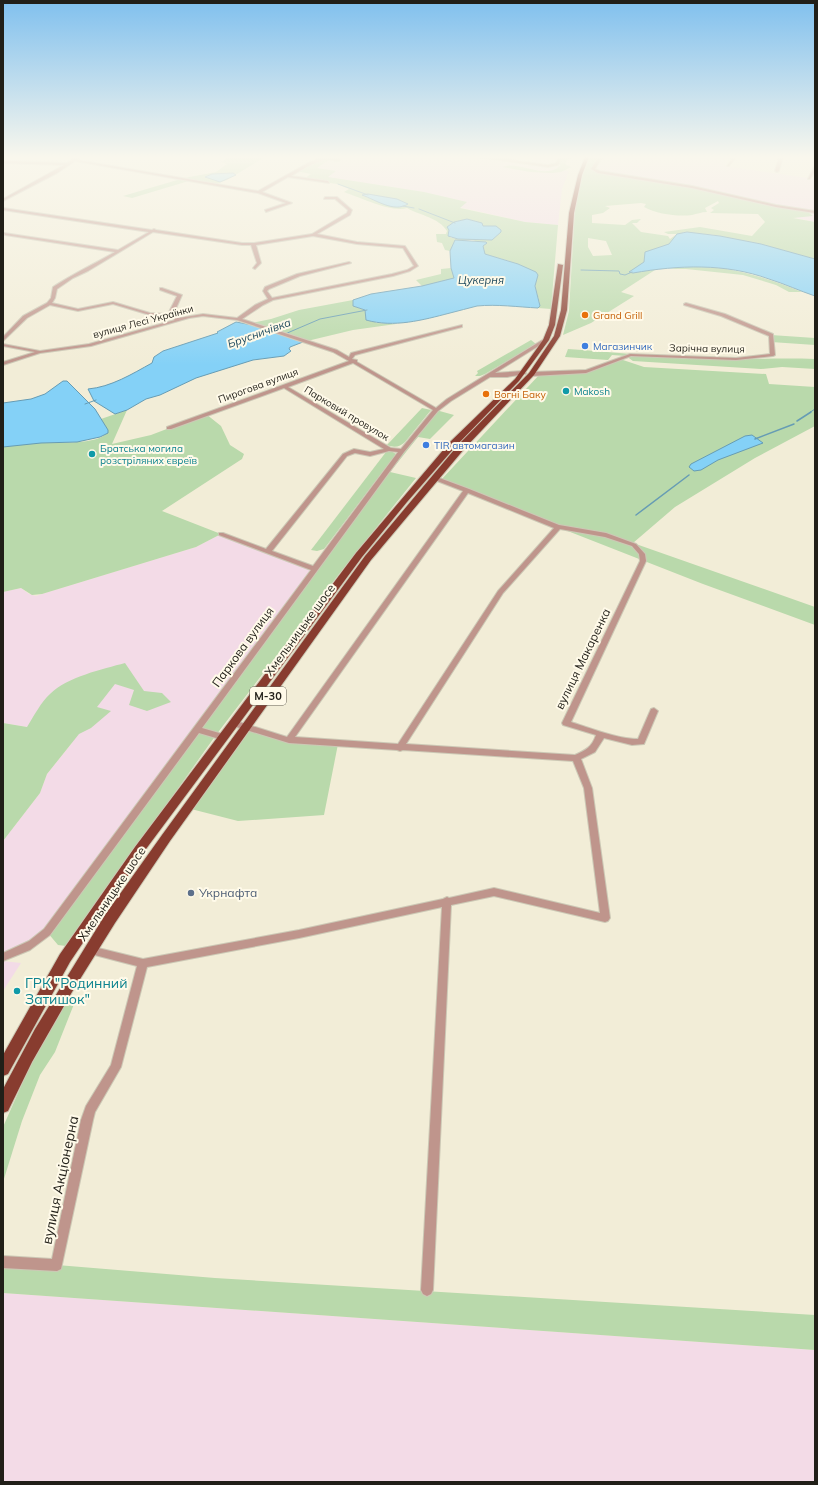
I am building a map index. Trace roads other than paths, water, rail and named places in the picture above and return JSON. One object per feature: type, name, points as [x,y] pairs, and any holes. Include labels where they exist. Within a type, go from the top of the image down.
[{"type":"highway","name":"М-30","points":[[559,310],[570,226]]},
{"type":"highway","name":"М-30","points":[[559,310],[563,228]]},
{"type":"highway","name":"Хмельницьке шосе","points":[[3,1069],[65,958],[139,850],[359,555],[404,500],[453,444],[527,374],[546,340],[559,310]]},
{"type":"highway","name":"Хмельницьке шосе","points":[[3,1106],[35,1042],[90,950],[154,855],[368,558],[434,478],[527,374],[557,336],[559,310]]},
{"type":"highway","points":[[74,945],[90,950]]},
{"type":"street","points":[[127,226],[254,244],[313,235],[357,243],[404,247],[416,266],[411,270],[391,276],[320,288],[271,300],[238,319]]},
{"type":"street","points":[[313,235],[328,226]]},
{"type":"street","points":[[3,340],[26,317],[50,304],[55,288],[71,277],[87,270],[118,250],[154,230]]},
{"type":"street","points":[[5,234],[118,250]]},
{"type":"street","points":[[254,244],[253,246],[259,263],[255,268]]},
{"type":"street","points":[[271,300],[266,291],[267,288],[299,274],[349,263]]},
{"type":"street","points":[[162,289],[180,296],[170,315]]},
{"type":"street","points":[[50,304],[78,310],[113,303],[150,314],[170,315],[179,320]]},
{"type":"street","name":"Зарічна вулиця","points":[[527,374],[586,371],[630,355],[736,359],[773,355],[771,335],[730,318],[686,304]]},
{"type":"street","name":"вулиця Лесі Українки","points":[[3,345],[40,352],[89,345],[179,320],[203,315],[238,319],[335,350],[436,410]]},
{"type":"street","name":"Пирогова вулиця","points":[[169,428],[352,360],[352,354],[460,326]]},
{"type":"street","name":"Паркова вулиця","points":[[3,957],[39,940],[47,932],[314,569],[402,451],[436,410],[449,400],[546,340]]},
{"type":"street","points":[[3,364],[40,352]]},
{"type":"street","points":[[489,375],[527,374]]},
{"type":"street","name":"Парковий провулок","points":[[283,386],[389,449],[402,451]]},
{"type":"street","points":[[268,551],[345,455],[350,452],[370,454],[389,449]]},
{"type":"street","points":[[400,748],[500,592],[558,527],[434,478]]},
{"type":"street","points":[[289,740],[467,490]]},
{"type":"street","name":"вулиця Макаренка","points":[[558,527],[606,534],[634,545],[642,554],[644,561],[566,723],[601,734]]},
{"type":"street","points":[[221,534],[314,569]]},
{"type":"street","points":[[233,723],[289,740],[576,758],[594,749],[601,734],[632,742],[641,742],[654,711]]},
{"type":"street","points":[[196,729],[223,737]]},
{"type":"street","points":[[90,950],[143,963],[293,935],[487,893],[501,892],[605,918],[589,792],[576,758]]},
{"type":"street","points":[[427,1290],[447,901]]},
{"type":"street","name":"вулиця Акціонерна","points":[[3,1262],[57,1265],[87,1120],[90,1110],[116,1067],[143,963]]},
{"type":"water","points":[[496,226],[501,230],[501,232],[492,240],[458,239],[448,236],[449,230],[447,227]]},
{"type":"water","points":[[687,232],[720,236],[761,244],[815,259],[815,296],[775,281],[736,270],[685,267],[633,273],[629,272],[644,262],[645,252],[669,244],[677,234]]},
{"type":"water","name":"Цукерня","points":[[455,240],[486,242],[487,243],[483,246],[485,254],[518,264],[536,272],[538,275],[535,286],[540,306],[538,308],[485,305],[419,320],[387,323],[366,320],[365,310],[353,306],[353,300],[371,294],[422,286],[454,278],[451,268],[450,251]]},
{"type":"water","points":[[236,322],[258,326],[303,342],[290,347],[289,349],[291,351],[284,356],[253,360],[196,378],[160,395],[146,399],[127,410],[115,414],[94,401],[88,389],[105,386],[121,379],[152,363],[154,357],[163,351],[218,333],[217,332]]},
{"type":"water","points":[[63,381],[67,381],[95,409],[108,430],[108,433],[100,437],[77,442],[41,443],[3,447],[3,403],[31,399],[45,394]]},
{"type":"water","points":[[752,435],[763,443],[718,460],[701,470],[694,471],[689,467],[691,464],[745,436]]},
{"type":"waterway","name":"Брусничівка","points":[[581,270],[619,271],[620,274],[625,275],[632,272]]},
{"type":"waterway","name":"Брусничівка","points":[[285,334],[320,319],[367,310]]},
{"type":"waterway","name":"Брусничівка","points":[[85,404],[96,400]]},
{"type":"waterway","points":[[809,413],[815,409]]},
{"type":"waterway","points":[[797,421],[811,412]]},
{"type":"waterway","points":[[755,439],[794,424]]},
{"type":"waterway","points":[[636,515],[689,475]]},
{"type":"place","name":"Grand Grill","points":[[585,315]]},
{"type":"place","name":"Магазинчик","points":[[585,346]]},
{"type":"place","name":"Makosh","points":[[566,391]]},
{"type":"place","name":"Вогні Баку","points":[[486,394]]},
{"type":"place","name":"TIR автомагазин","points":[[426,445]]},
{"type":"place","name":"Братська могила розстріляних євреїв","points":[[92,454]]},
{"type":"place","name":"Укрнафта","points":[[191,893]]},
{"type":"place","name":"ГРК \"Родинний Затишок\"","points":[[17,991]]}]
